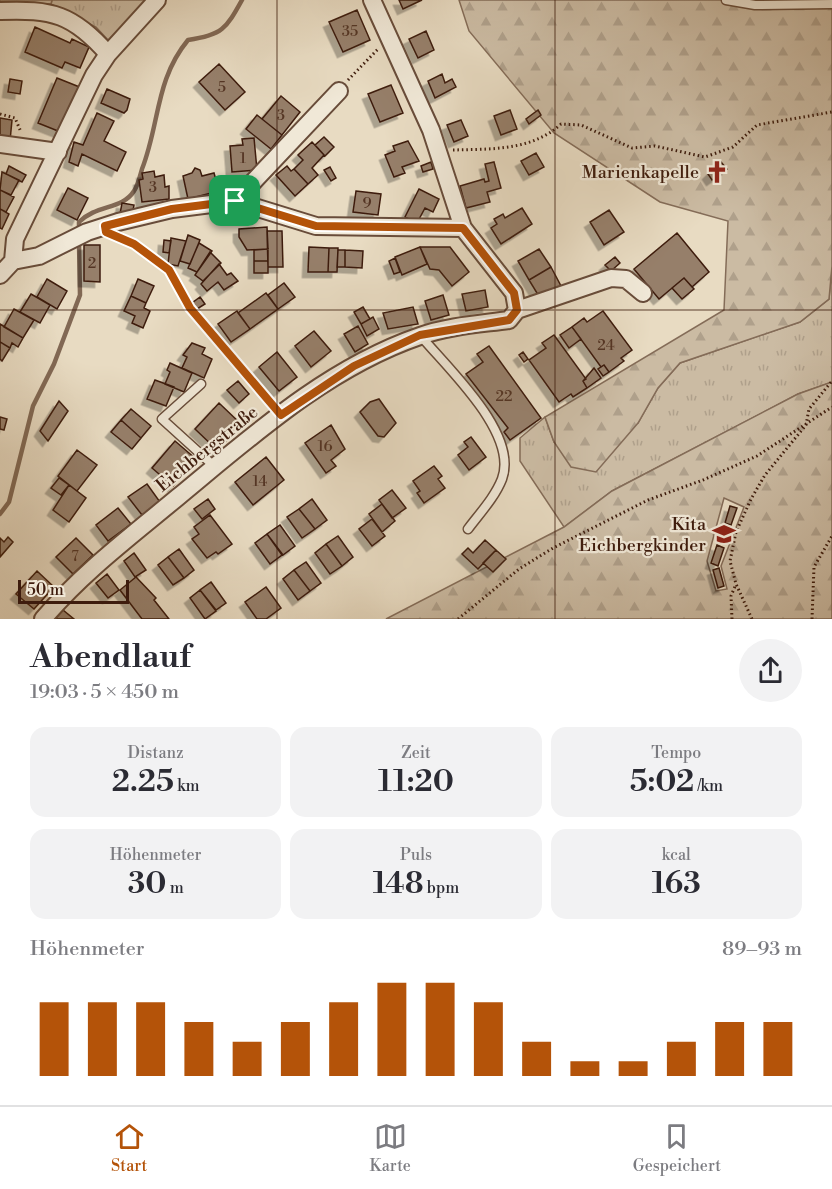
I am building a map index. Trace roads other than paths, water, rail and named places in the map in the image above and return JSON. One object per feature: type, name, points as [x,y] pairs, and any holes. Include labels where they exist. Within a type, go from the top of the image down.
[{"type":"street","points":[[14,261],[15,240],[94,75],[108,54],[157,0]]},
{"type":"street","points":[[372,0],[439,150],[463,228],[514,293],[517,310]]},
{"type":"street","points":[[0,11],[39,10],[53,13],[88,31],[108,54]]},
{"type":"street","points":[[235,201],[339,90]]},
{"type":"street","points":[[0,144],[58,152]]},
{"type":"street","points":[[0,274],[14,261],[39,256],[87,232],[105,226],[172,209],[235,201],[316,226],[463,228]]},
{"type":"street","name":"Eichbergstraße","points":[[43,619],[74,583],[215,467],[281,415],[354,366],[420,335],[509,320],[517,310],[611,278],[626,279],[643,293]]},
{"type":"lane","points":[[726,0],[755,5],[832,4]]},
{"type":"lane","points":[[420,335],[487,415],[497,431],[506,454],[503,477],[495,493],[468,529]]},
{"type":"lane","points":[[201,384],[162,419],[215,467]]},
{"type":"waterway","points":[[79,230],[79,222],[86,216],[123,201],[134,191],[148,152],[164,86],[177,55],[188,40],[209,36],[222,29],[232,18],[242,0]]},
{"type":"waterway","points":[[0,514],[9,502],[33,406],[54,364],[80,295],[79,242]]},
{"type":"place","name":"Marienkapelle","points":[[717,172]]},
{"type":"place","name":"Kita Eichbergkinder","points":[[724,534]]}]
